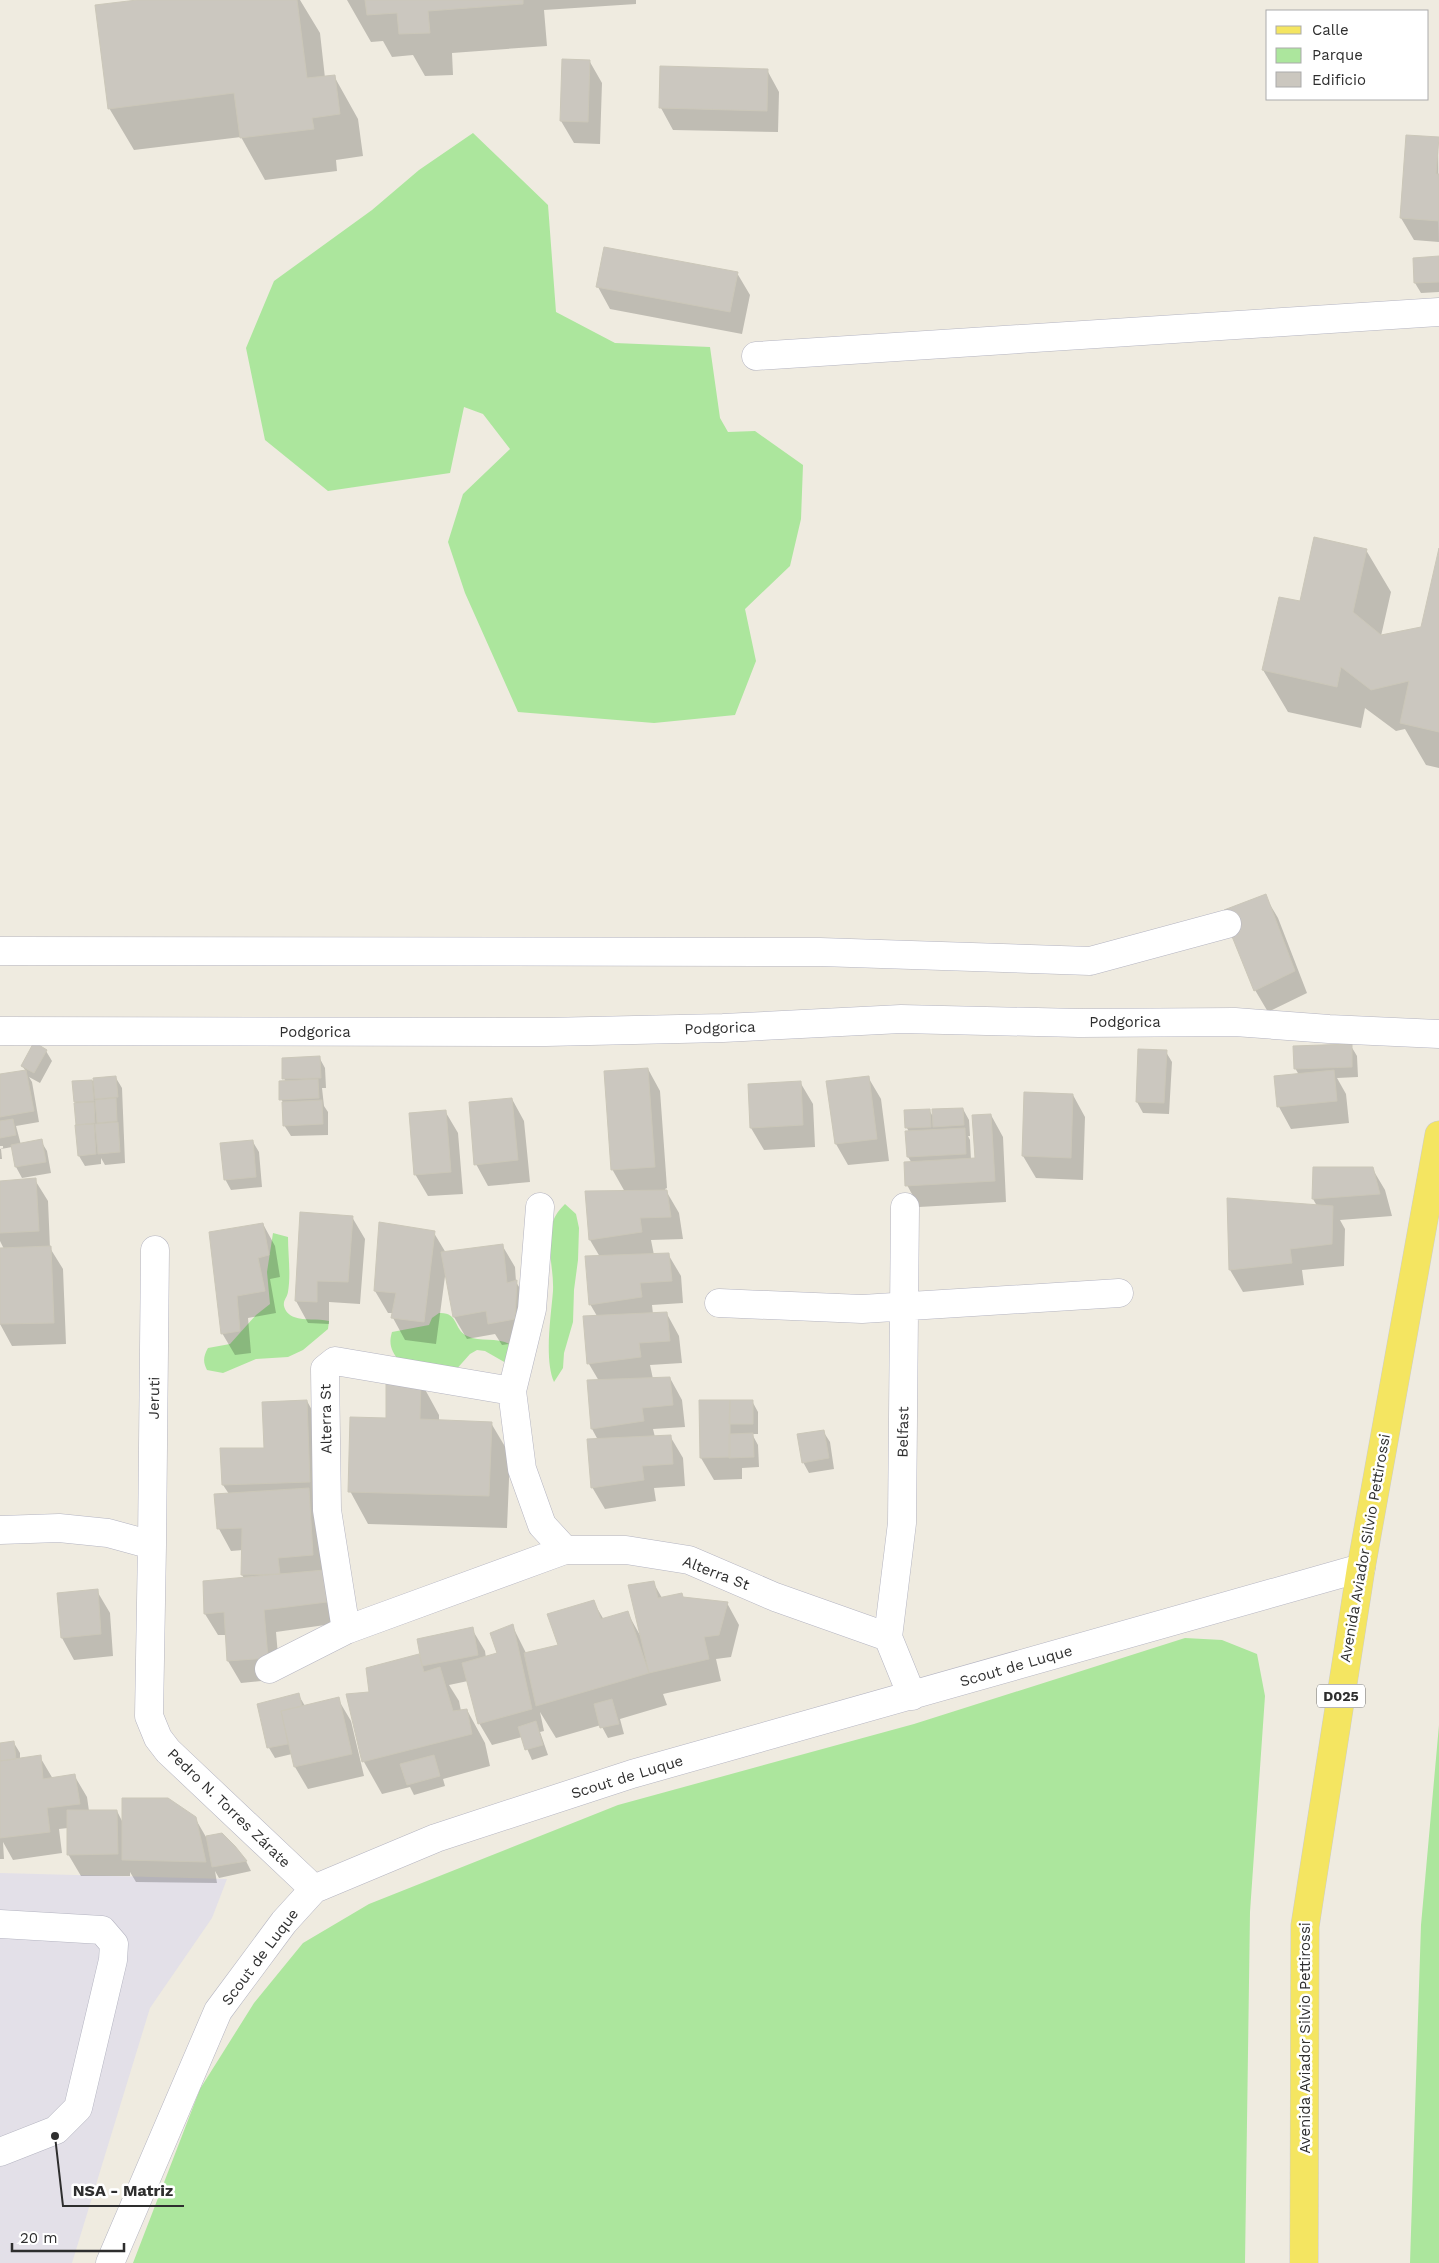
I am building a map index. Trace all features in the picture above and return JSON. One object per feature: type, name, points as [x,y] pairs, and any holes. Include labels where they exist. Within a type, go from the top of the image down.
[{"type":"main road","name":"Avenida Aviador Silvio Pettirossi","points":[[1304,2263],[1304,1926],[1360,1568],[1439,1134]]},
{"type":"street","points":[[756,356],[1439,312]]},
{"type":"street","points":[[0,951],[820,952],[1090,961],[1227,924]]},
{"type":"street","name":"Podgorica","points":[[0,1031],[546,1032],[723,1028],[901,1019],[1079,1023],[1235,1022],[1439,1034]]},
{"type":"street","points":[[540,1207],[532,1309],[512,1391],[522,1469],[542,1525],[566,1550]]},
{"type":"street","name":"Belfast","points":[[891,1645],[902,1523],[905,1207]]},
{"type":"street","name":"Jeruti","points":[[152,1545],[155,1250]]},
{"type":"street","points":[[719,1303],[862,1309],[1119,1293]]},
{"type":"street","name":"Alterra St","points":[[346,1630],[327,1510],[325,1369],[336,1361],[512,1391]]},
{"type":"street","points":[[0,1530],[59,1528],[108,1533],[152,1545]]},
{"type":"street","name":"Pedro N. Torres Zárate","points":[[152,1545],[149,1716],[158,1738],[168,1751],[314,1889]]},
{"type":"street","name":"Alterra St","points":[[269,1669],[346,1630],[566,1550],[626,1550],[689,1560],[891,1645]]},
{"type":"street","name":"Scout de Luque","points":[[110,2263],[218,2011],[284,1922],[314,1889],[436,1838],[632,1774],[1360,1568]]},
{"type":"street","points":[[891,1645],[912,1696]]},
{"type":"street","points":[[0,1924],[102,1930],[114,1944],[113,1960],[78,2108],[56,2130],[0,2152]]},
{"type":"shaded area","points":[[0,1873],[227,1879],[212,1918],[150,2008],[72,2263],[0,2263]]},
{"type":"green space","points":[[473,133],[548,205],[556,312],[615,343],[710,347],[720,418],[728,432],[755,431],[803,465],[801,519],[790,566],[745,609],[756,661],[735,715],[654,723],[518,712],[465,593],[448,542],[463,494],[510,449],[483,414],[464,407],[450,473],[328,491],[265,440],[246,348],[274,281],[372,210],[419,170]]},
{"type":"green space","points":[[565,1204],[576,1214],[579,1228],[578,1260],[574,1290],[573,1322],[564,1353],[563,1368],[554,1382],[549,1362],[553,1291],[550,1238],[554,1219]]},
{"type":"green space","points":[[273,1233],[288,1237],[289,1278],[288,1292],[284,1302],[285,1310],[290,1315],[298,1318],[329,1321],[328,1329],[303,1350],[288,1357],[256,1359],[223,1373],[207,1370],[204,1359],[208,1348],[230,1344],[256,1315],[270,1304],[267,1272]]},
{"type":"green space","points":[[439,1313],[450,1315],[467,1336],[502,1341],[513,1346],[506,1363],[485,1351],[477,1350],[470,1354],[454,1372],[400,1362],[395,1355],[390,1341],[392,1332],[429,1325],[432,1318]]},
{"type":"green space","points":[[1185,1638],[1222,1640],[1257,1654],[1265,1696],[1250,1912],[1245,2263],[133,2263],[200,2089],[254,2003],[303,1943],[369,1904],[618,1805],[914,1724]]},
{"type":"green space","points":[[1439,1725],[1439,2263],[1410,2263],[1421,1925]]},
{"type":"building","points":[[137,0],[297,0],[307,78],[335,75],[340,114],[312,118],[314,129],[240,138],[234,93],[108,109],[95,5]]},
{"type":"building","points":[[365,0],[523,0],[523,4],[428,11],[430,33],[399,34],[397,13],[367,15]]},
{"type":"building","points":[[562,59],[590,60],[588,122],[560,121]]},
{"type":"building","points":[[660,66],[768,69],[767,111],[659,108]]},
{"type":"building","points":[[1406,135],[1439,137],[1436,174],[1439,174],[1439,221],[1400,218]]},
{"type":"building","points":[[604,247],[738,272],[730,312],[596,287]]},
{"type":"building","points":[[1439,256],[1439,282],[1414,283],[1413,258]]},
{"type":"building","points":[[1314,537],[1367,549],[1353,612],[1381,635],[1421,627],[1439,548],[1439,732],[1400,723],[1409,681],[1371,690],[1341,667],[1337,687],[1262,670],[1279,597],[1300,601]]},
{"type":"building","points":[[1266,894],[1295,971],[1254,991],[1227,924],[1224,910]]},
{"type":"building","points":[[34,1042],[47,1050],[34,1073],[21,1066]]},
{"type":"building","points":[[1352,1044],[1352,1067],[1294,1069],[1293,1046]]},
{"type":"building","points":[[1138,1049],[1167,1050],[1164,1103],[1136,1102]]},
{"type":"building","points":[[320,1056],[321,1078],[282,1079],[282,1058]]},
{"type":"building","points":[[648,1068],[655,1167],[611,1170],[604,1071]]},
{"type":"building","points":[[26,1070],[34,1111],[0,1117],[0,1074]]},
{"type":"building","points":[[1334,1070],[1337,1101],[1277,1107],[1274,1076]]},
{"type":"building","points":[[116,1076],[118,1097],[95,1099],[93,1078]]},
{"type":"building","points":[[869,1076],[877,1139],[835,1144],[826,1081]]},
{"type":"building","points":[[318,1079],[319,1098],[279,1100],[279,1081]]},
{"type":"building","points":[[92,1080],[94,1101],[74,1102],[72,1081]]},
{"type":"building","points":[[801,1081],[803,1125],[750,1128],[748,1084]]},
{"type":"building","points":[[1024,1092],[1073,1094],[1071,1158],[1022,1156]]},
{"type":"building","points":[[116,1098],[117,1121],[97,1123],[95,1100]]},
{"type":"building","points":[[512,1098],[518,1160],[474,1165],[469,1102]]},
{"type":"building","points":[[322,1100],[323,1124],[283,1126],[282,1102]]},
{"type":"building","points":[[94,1102],[95,1123],[76,1125],[74,1103]]},
{"type":"building","points":[[963,1108],[964,1125],[933,1127],[932,1109]]},
{"type":"building","points":[[930,1109],[931,1127],[905,1128],[904,1110]]},
{"type":"building","points":[[446,1110],[451,1172],[414,1175],[409,1113]]},
{"type":"building","points":[[991,1114],[995,1181],[905,1186],[904,1162],[975,1158],[972,1115]]},
{"type":"building","points":[[13,1119],[16,1135],[0,1138],[0,1121]]},
{"type":"building","points":[[118,1122],[120,1152],[98,1154],[95,1124]]},
{"type":"building","points":[[94,1124],[96,1154],[78,1156],[75,1125]]},
{"type":"building","points":[[965,1128],[966,1154],[907,1157],[905,1131]]},
{"type":"building","points":[[42,1139],[46,1162],[15,1167],[11,1145]]},
{"type":"building","points":[[253,1140],[256,1177],[224,1180],[220,1143]]},
{"type":"building","points":[[1313,1167],[1373,1167],[1380,1194],[1312,1199]]},
{"type":"building","points":[[36,1178],[39,1231],[0,1233],[0,1181]]},
{"type":"building","points":[[667,1190],[671,1217],[640,1218],[642,1232],[589,1240],[585,1191]]},
{"type":"building","points":[[1227,1198],[1333,1206],[1332,1244],[1290,1249],[1292,1263],[1229,1270]]},
{"type":"building","points":[[300,1212],[353,1216],[348,1282],[317,1281],[317,1302],[295,1301]]},
{"type":"building","points":[[379,1222],[435,1231],[424,1322],[391,1318],[396,1293],[374,1291]]},
{"type":"building","points":[[263,1223],[269,1255],[258,1258],[265,1291],[237,1296],[240,1331],[221,1334],[209,1232]]},
{"type":"building","points":[[503,1244],[507,1283],[517,1280],[515,1319],[488,1324],[486,1311],[453,1317],[441,1252]]},
{"type":"building","points":[[51,1246],[54,1323],[0,1324],[0,1248]]},
{"type":"building","points":[[669,1253],[672,1281],[640,1283],[642,1297],[589,1305],[585,1256]]},
{"type":"building","points":[[667,1312],[670,1341],[639,1343],[641,1357],[587,1364],[583,1316]]},
{"type":"building","points":[[670,1377],[673,1405],[642,1408],[644,1421],[591,1429],[587,1380]]},
{"type":"building","points":[[386,1379],[421,1381],[420,1419],[492,1422],[489,1496],[348,1492],[350,1417],[386,1418]]},
{"type":"building","points":[[307,1400],[310,1482],[222,1485],[220,1448],[264,1448],[262,1402]]},
{"type":"building","points":[[699,1400],[730,1400],[730,1457],[700,1458]]},
{"type":"building","points":[[730,1400],[753,1400],[753,1424],[729,1424]]},
{"type":"building","points":[[824,1430],[829,1458],[802,1463],[797,1434]]},
{"type":"building","points":[[753,1433],[754,1457],[729,1458],[729,1434]]},
{"type":"building","points":[[671,1435],[673,1464],[642,1466],[644,1480],[591,1488],[587,1439]]},
{"type":"building","points":[[309,1488],[313,1555],[278,1558],[280,1574],[241,1575],[242,1528],[217,1529],[214,1494]]},
{"type":"building","points":[[324,1570],[327,1602],[264,1610],[268,1658],[227,1661],[224,1612],[204,1614],[203,1581]]},
{"type":"building","points":[[654,1581],[658,1598],[682,1593],[683,1597],[728,1602],[719,1635],[704,1637],[709,1659],[649,1673],[628,1585]]},
{"type":"building","points":[[98,1589],[101,1634],[61,1638],[57,1593]]},
{"type":"building","points":[[594,1600],[601,1619],[628,1611],[649,1673],[536,1706],[524,1653],[558,1645],[547,1614]]},
{"type":"building","points":[[513,1624],[532,1709],[478,1724],[462,1663],[497,1653],[490,1633]]},
{"type":"building","points":[[473,1627],[478,1655],[422,1666],[417,1639]]},
{"type":"building","points":[[419,1654],[424,1672],[440,1667],[453,1711],[467,1709],[472,1734],[362,1762],[346,1694],[369,1692],[366,1668]]},
{"type":"building","points":[[299,1693],[302,1706],[281,1711],[288,1744],[267,1748],[257,1704]]},
{"type":"building","points":[[339,1697],[352,1754],[294,1767],[281,1711]]},
{"type":"building","points":[[612,1699],[619,1724],[600,1728],[594,1704]]},
{"type":"building","points":[[536,1721],[543,1745],[525,1750],[518,1727]]},
{"type":"building","points":[[14,1741],[16,1759],[0,1761],[0,1743]]},
{"type":"building","points":[[41,1755],[43,1779],[75,1774],[80,1804],[47,1808],[50,1832],[0,1838],[0,1761]]},
{"type":"building","points":[[434,1755],[440,1776],[407,1785],[400,1764]]},
{"type":"building","points":[[122,1798],[168,1798],[196,1817],[206,1862],[122,1860]]},
{"type":"building","points":[[67,1810],[117,1810],[118,1854],[67,1855]]},
{"type":"building","points":[[222,1833],[247,1861],[212,1867],[206,1836]]},
{"type":"place","name":"NSA - Matriz","points":[[55,2136]]}]
